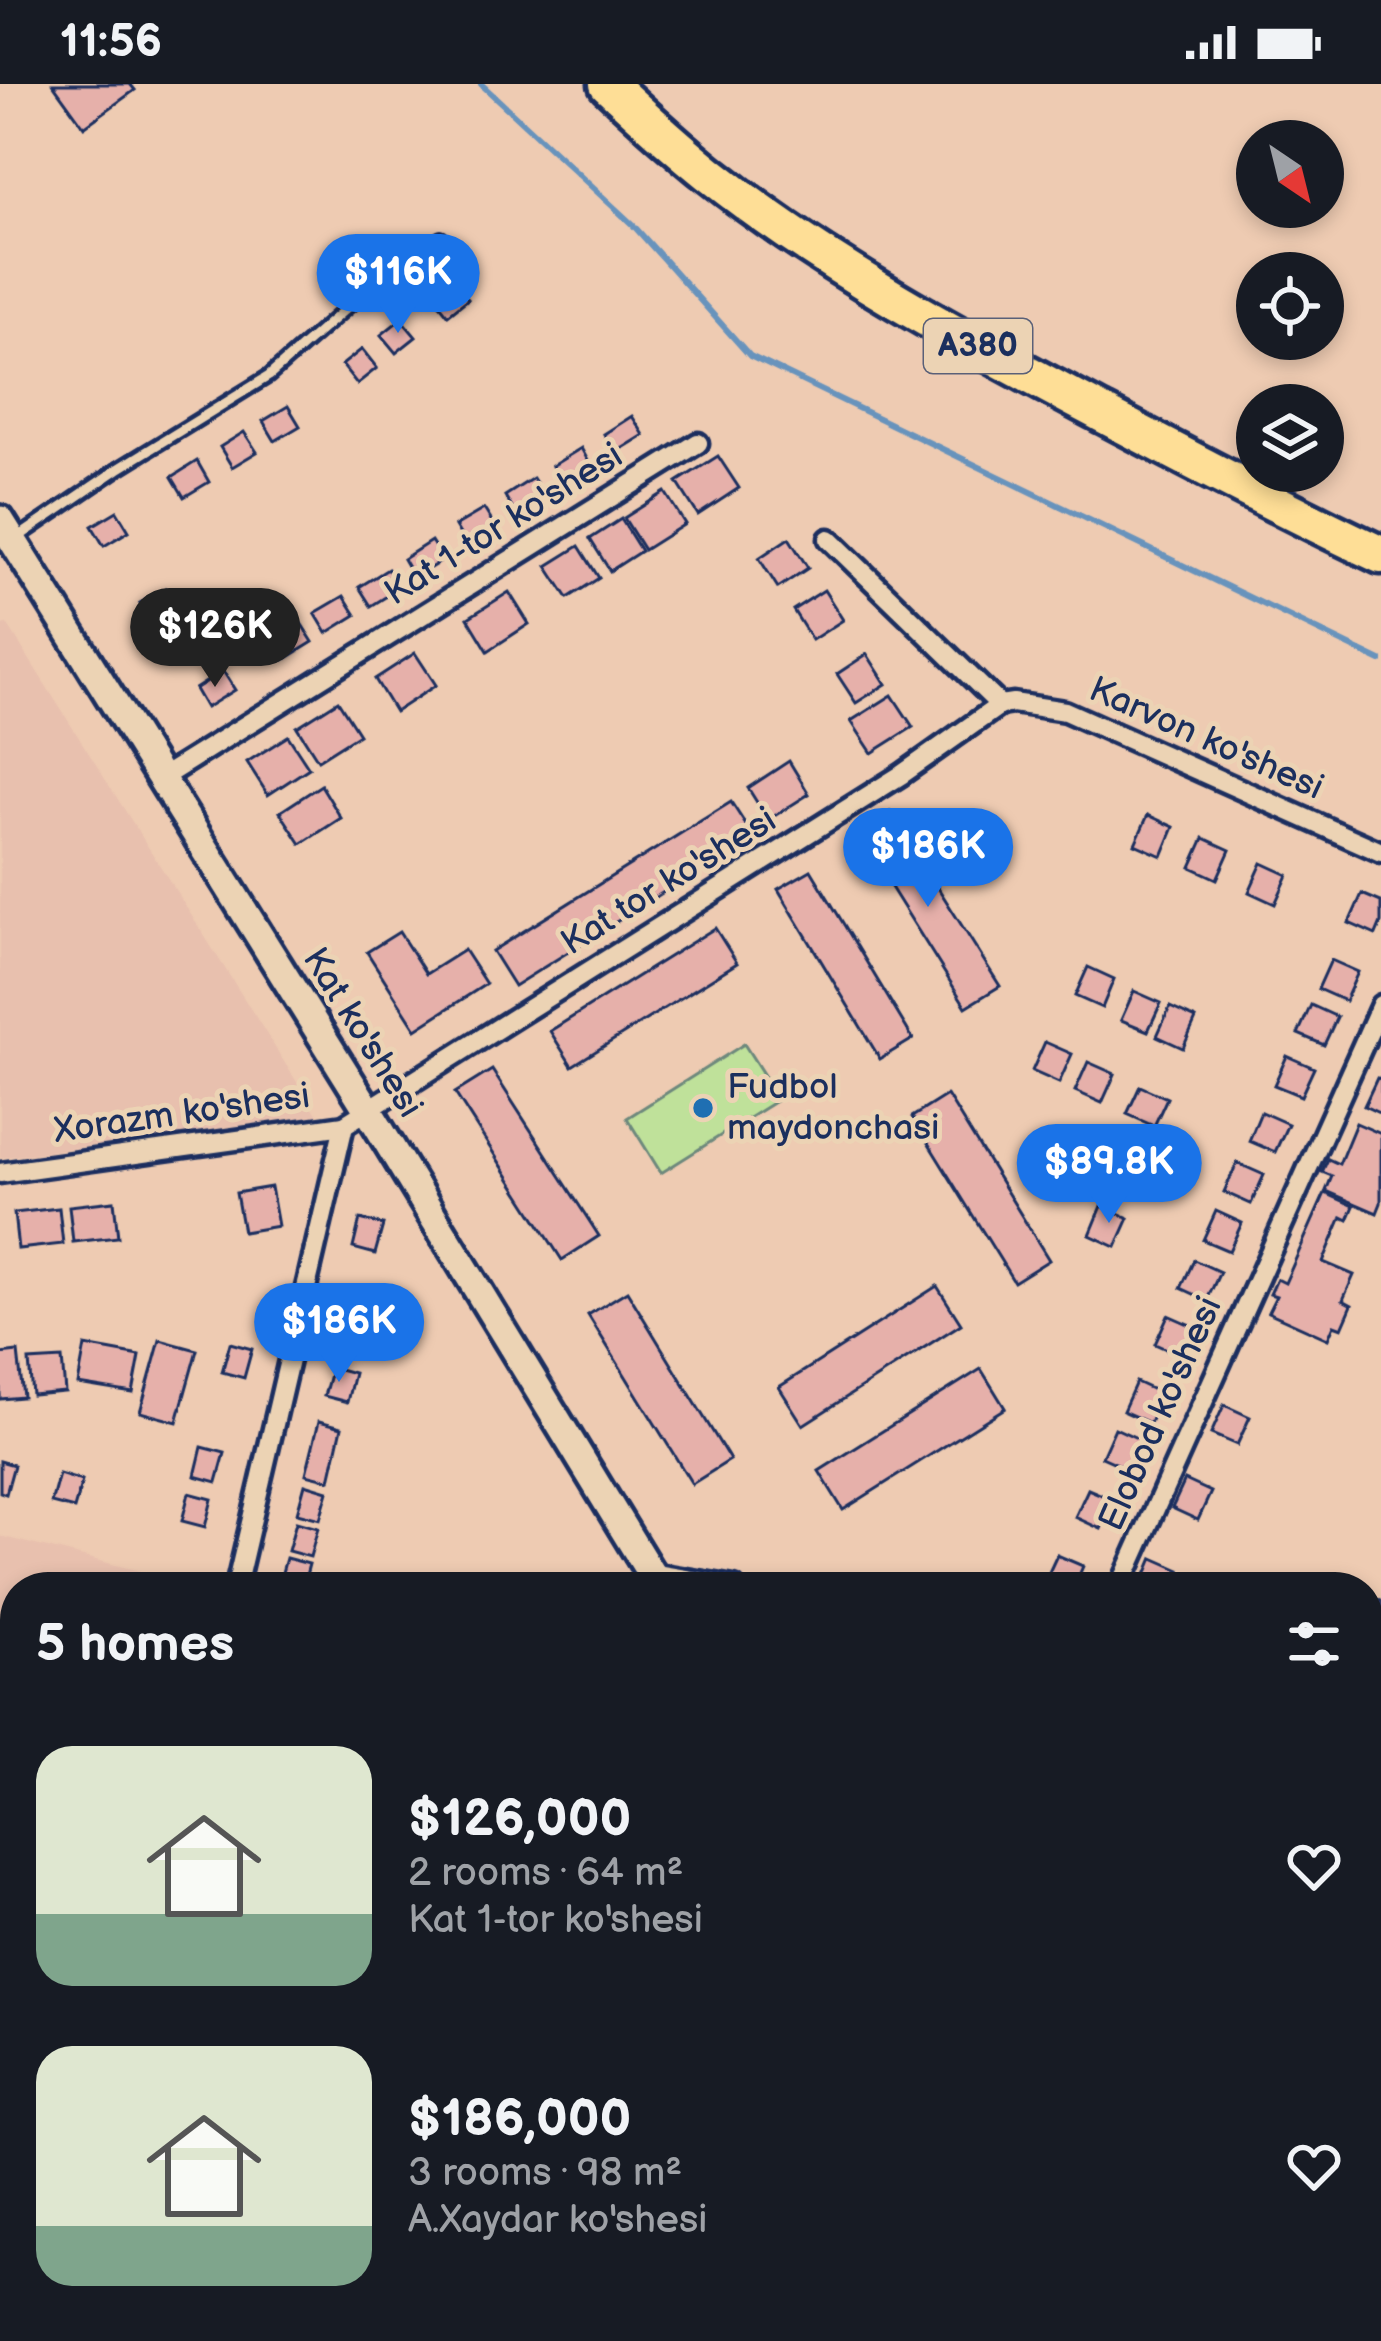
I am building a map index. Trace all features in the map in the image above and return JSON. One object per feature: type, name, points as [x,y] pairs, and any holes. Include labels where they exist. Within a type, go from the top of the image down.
[{"type":"highway","name":"A380","points":[[608,84],[712,176],[893,298],[1012,366],[1381,555]]},
{"type":"street","name":"Kat 1-tor ko'shesi","points":[[161,778],[698,443]]},
{"type":"street","name":"Kat ko'shesi","points":[[6,531],[161,778],[356,1118],[650,1572]]},
{"type":"street","points":[[829,539],[1000,705]]},
{"type":"street","name":"Karvon ko'shesi","points":[[1000,705],[1065,711],[1381,852]]},
{"type":"street","name":"Kat tor ko'shesi","points":[[356,1118],[902,775],[1000,705]]},
{"type":"street","name":"Elobod ko'shesi","points":[[1127,1572],[1381,1005]]},
{"type":"street","points":[[240,1572],[356,1118]]},
{"type":"street","name":"Xorazm ko'shesi","points":[[0,1173],[356,1118]]},
{"type":"lane","points":[[6,531],[118,470],[269,376],[377,280],[441,238]]},
{"type":"shaded area","points":[[7,624],[319,1117],[0,1158],[0,625]]},
{"type":"shaded area","points":[[0,1536],[144,1572],[0,1572]]},
{"type":"green space","name":"Fudbol maydonchasi","points":[[744,1044],[779,1099],[661,1173],[627,1118]]},
{"type":"building","points":[[53,84],[130,84],[135,90],[84,127]]},
{"type":"building","points":[[453,280],[468,299],[448,315],[433,296]]},
{"type":"building","points":[[401,319],[416,337],[396,353],[381,335]]},
{"type":"building","points":[[362,349],[377,368],[357,384],[342,365]]},
{"type":"building","points":[[288,406],[300,426],[275,441],[263,421]]},
{"type":"building","points":[[632,416],[644,435],[615,453],[604,434]]},
{"type":"building","points":[[244,432],[257,452],[232,467],[220,447]]},
{"type":"building","points":[[581,448],[592,468],[564,485],[552,466]]},
{"type":"building","points":[[718,456],[739,488],[698,515],[677,482]]},
{"type":"building","points":[[197,461],[209,482],[184,497],[172,477]]},
{"type":"building","points":[[533,478],[545,497],[516,515],[505,496]]},
{"type":"building","points":[[665,492],[685,524],[644,550],[624,518]]},
{"type":"building","points":[[484,509],[496,528],[467,546],[455,526]]},
{"type":"building","points":[[117,511],[129,531],[104,546],[92,526]]},
{"type":"building","points":[[621,519],[641,551],[610,571],[590,539]]},
{"type":"building","points":[[789,538],[808,568],[778,588],[759,558]]},
{"type":"building","points":[[431,541],[443,560],[414,578],[403,559]]},
{"type":"building","points":[[579,546],[599,578],[568,598],[547,566]]},
{"type":"building","points":[[388,569],[400,588],[371,606],[359,587]]},
{"type":"building","points":[[166,588],[178,607],[153,623],[140,603]]},
{"type":"building","points":[[824,590],[843,620],[812,640],[793,610]]},
{"type":"building","points":[[509,592],[529,624],[488,651],[468,618]]},
{"type":"building","points":[[344,596],[356,615],[327,633],[315,613]]},
{"type":"building","points":[[301,623],[313,642],[284,660],[273,641]]},
{"type":"building","points":[[415,653],[436,685],[395,712],[375,679]]},
{"type":"building","points":[[867,654],[886,684],[856,703],[837,674]]},
{"type":"building","points":[[223,671],[235,690],[206,708],[195,689]]},
{"type":"building","points":[[892,695],[913,727],[872,753],[851,721]]},
{"type":"building","points":[[338,701],[359,734],[318,760],[297,727]]},
{"type":"building","points":[[288,736],[309,768],[268,795],[247,762]]},
{"type":"building","points":[[789,761],[809,794],[768,820],[748,788]]},
{"type":"building","points":[[321,785],[341,818],[301,844],[280,812]]},
{"type":"building","points":[[731,802],[753,836],[514,986],[492,951]]},
{"type":"building","points":[[890,812],[1000,986],[966,1007],[857,833]]},
{"type":"building","points":[[1148,815],[1174,827],[1162,856],[1135,844]]},
{"type":"building","points":[[1204,838],[1230,850],[1217,879],[1191,867]]},
{"type":"building","points":[[1262,863],[1288,875],[1275,904],[1249,892]]},
{"type":"building","points":[[811,870],[913,1039],[880,1059],[778,889]]},
{"type":"building","points":[[1362,894],[1381,902],[1376,935],[1349,923]]},
{"type":"building","points":[[715,928],[737,963],[572,1066],[550,1031]]},
{"type":"building","points":[[399,932],[426,974],[464,950],[486,984],[416,1029],[367,952]]},
{"type":"building","points":[[1331,960],[1358,972],[1345,1001],[1318,989]]},
{"type":"building","points":[[1088,967],[1114,979],[1102,1008],[1075,996]]},
{"type":"building","points":[[1134,991],[1161,1003],[1148,1031],[1121,1020]]},
{"type":"building","points":[[1311,1005],[1337,1017],[1324,1045],[1298,1034]]},
{"type":"building","points":[[1170,1007],[1196,1019],[1183,1048],[1157,1036]]},
{"type":"building","points":[[1045,1042],[1072,1054],[1059,1083],[1032,1071]]},
{"type":"building","points":[[1287,1056],[1314,1068],[1301,1096],[1274,1085]]},
{"type":"building","points":[[1088,1062],[1115,1074],[1102,1103],[1075,1091]]},
{"type":"building","points":[[492,1070],[599,1236],[562,1260],[455,1093]]},
{"type":"building","points":[[1377,1078],[1381,1079],[1381,1114],[1364,1106]]},
{"type":"building","points":[[1140,1086],[1167,1098],[1154,1126],[1127,1114]]},
{"type":"building","points":[[947,1095],[1049,1260],[1014,1282],[912,1117]]},
{"type":"building","points":[[1261,1112],[1288,1124],[1275,1152],[1249,1141]]},
{"type":"building","points":[[1356,1123],[1381,1134],[1377,1213],[1326,1191],[1332,1176],[1322,1172],[1328,1159],[1339,1164]]},
{"type":"building","points":[[1237,1163],[1264,1175],[1251,1204],[1224,1192]]},
{"type":"building","points":[[271,1187],[278,1226],[243,1232],[236,1193]]},
{"type":"building","points":[[1325,1193],[1354,1206],[1348,1220],[1342,1217],[1323,1262],[1354,1275],[1343,1300],[1352,1305],[1342,1328],[1334,1325],[1328,1339],[1268,1312],[1277,1279],[1285,1283]]},
{"type":"building","points":[[114,1201],[118,1237],[73,1242],[69,1206]]},
{"type":"building","points":[[1102,1206],[1129,1218],[1116,1247],[1090,1235]]},
{"type":"building","points":[[59,1208],[63,1244],[18,1249],[14,1213]]},
{"type":"building","points":[[1216,1211],[1242,1223],[1229,1251],[1203,1240]]},
{"type":"building","points":[[360,1219],[383,1225],[375,1254],[353,1248]]},
{"type":"building","points":[[1194,1260],[1220,1272],[1207,1300],[1181,1288]]},
{"type":"building","points":[[937,1286],[961,1324],[803,1425],[779,1387]]},
{"type":"building","points":[[627,1291],[730,1460],[692,1484],[588,1315]]},
{"type":"building","points":[[1168,1315],[1195,1327],[1182,1356],[1155,1344]]},
{"type":"building","points":[[342,1316],[365,1322],[357,1350],[334,1344]]},
{"type":"building","points":[[160,1340],[197,1350],[177,1422],[140,1412]]},
{"type":"building","points":[[230,1343],[252,1349],[244,1378],[222,1372]]},
{"type":"building","points":[[85,1346],[140,1356],[133,1393],[78,1384]]},
{"type":"building","points":[[18,1352],[23,1397],[0,1399],[0,1354]]},
{"type":"building","points":[[62,1359],[65,1392],[32,1395],[29,1361]]},
{"type":"building","points":[[332,1367],[354,1373],[347,1402],[324,1396]]},
{"type":"building","points":[[981,1369],[1005,1408],[843,1510],[819,1471]]},
{"type":"building","points":[[1136,1382],[1162,1394],[1150,1423],[1123,1411]]},
{"type":"building","points":[[1224,1405],[1250,1417],[1237,1445],[1211,1434]]},
{"type":"building","points":[[319,1421],[342,1427],[330,1480],[306,1474]]},
{"type":"building","points":[[1115,1428],[1141,1440],[1129,1469],[1102,1457]]},
{"type":"building","points":[[202,1447],[225,1453],[217,1482],[195,1476]]},
{"type":"building","points":[[0,1461],[14,1465],[6,1494],[0,1492]]},
{"type":"building","points":[[59,1474],[82,1481],[74,1509],[51,1503]]},
{"type":"building","points":[[1185,1480],[1211,1492],[1198,1520],[1172,1508]]},
{"type":"building","points":[[305,1484],[328,1491],[320,1519],[297,1513]]},
{"type":"building","points":[[1088,1489],[1114,1500],[1101,1529],[1075,1517]]},
{"type":"building","points":[[189,1493],[212,1499],[205,1527],[182,1521]]},
{"type":"building","points":[[296,1522],[318,1528],[310,1557],[288,1551]]},
{"type":"building","points":[[1057,1555],[1083,1566],[1080,1572],[1049,1572]]},
{"type":"building","points":[[286,1558],[309,1564],[307,1572],[282,1572]]},
{"type":"building","points":[[1153,1558],[1180,1570],[1179,1572],[1147,1572]]},
{"type":"waterway","points":[[481,84],[633,225],[750,356],[1381,661]]},
{"type":"place","name":"Fudbol maydonchasi","points":[[703,1108]]}]
